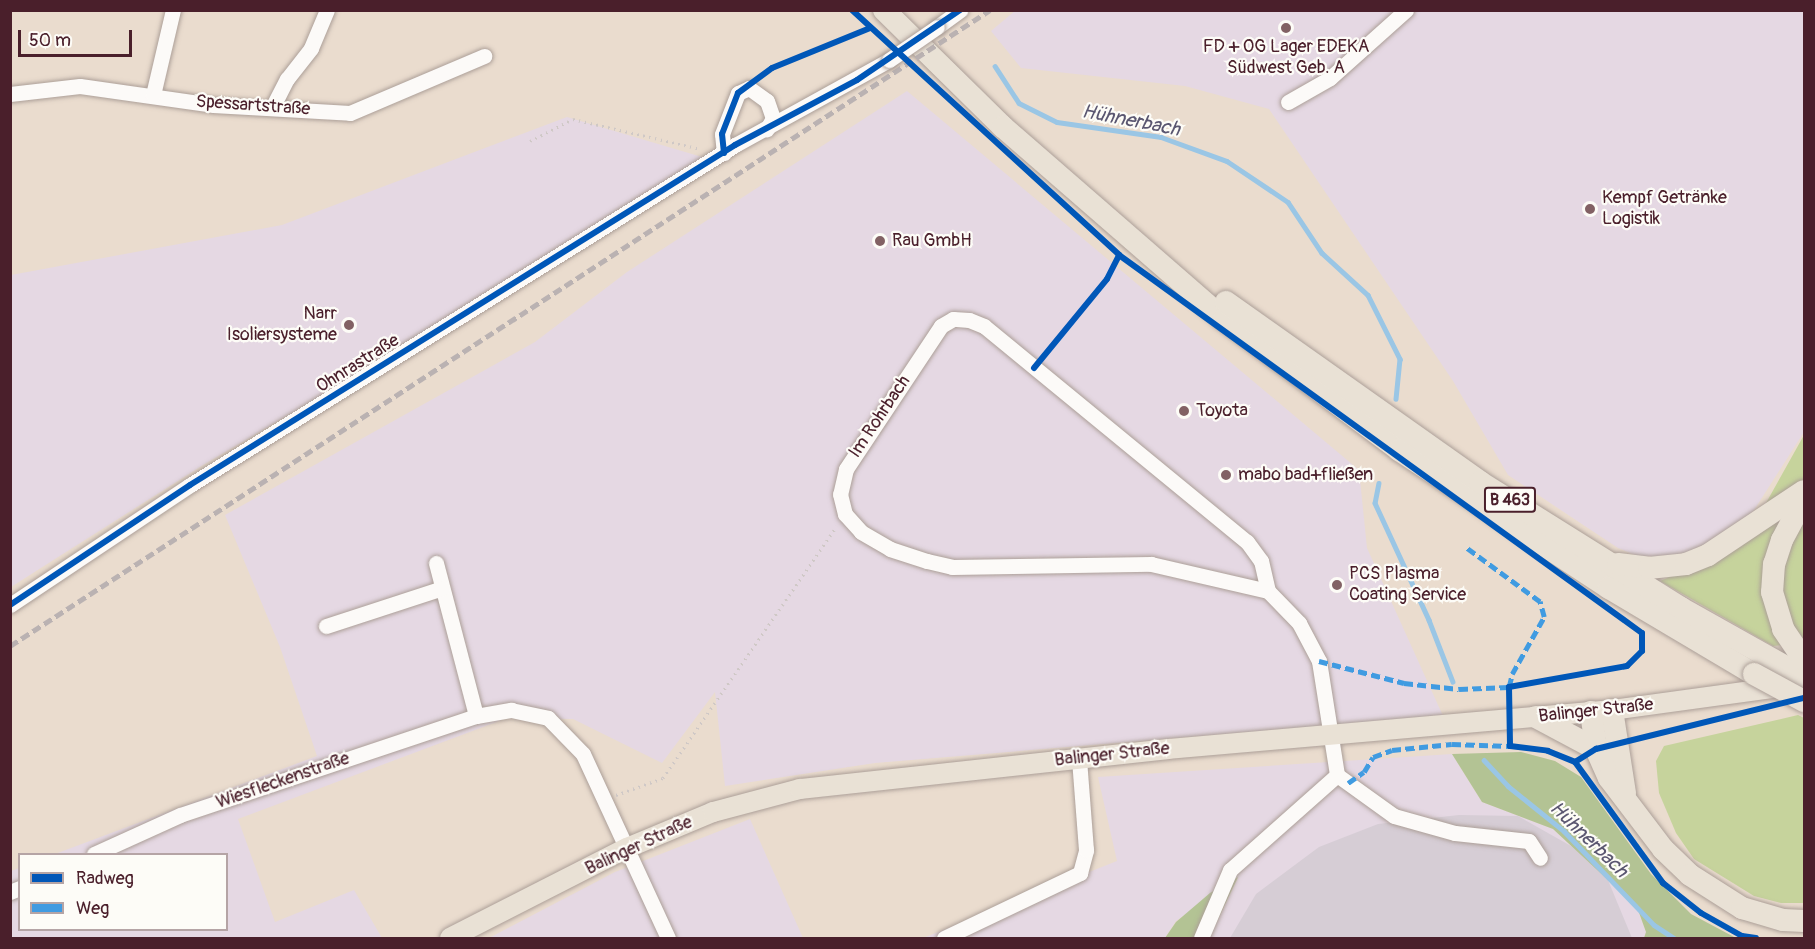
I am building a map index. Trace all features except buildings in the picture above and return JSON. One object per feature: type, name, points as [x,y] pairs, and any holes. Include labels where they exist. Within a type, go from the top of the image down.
[{"type":"highway","name":"B 463","points":[[884,10],[1003,127],[1185,282],[1224,319],[1399,450],[1609,588],[1804,701]]},
{"type":"highway","name":"B 463","points":[[1185,282],[1212,291],[1480,482],[1611,563],[1800,672]]},
{"type":"highway","points":[[1611,563],[1649,568],[1686,564],[1708,555],[1804,491]]},
{"type":"highway","points":[[1800,672],[1783,629],[1772,592],[1774,564],[1782,540],[1804,500]]},
{"type":"highway","points":[[1601,711],[1596,749],[1609,778],[1626,797],[1663,849],[1719,896],[1764,916],[1804,921]]},
{"type":"highway","points":[[1601,711],[1626,797]]},
{"type":"highway","points":[[1536,717],[1596,749]]},
{"type":"main road","name":"Balinger Straße","points":[[450,939],[627,849],[713,812],[800,789],[1079,758],[1601,711],[1800,672]]},
{"type":"street","points":[[153,95],[173,10]]},
{"type":"street","points":[[272,108],[286,79],[311,48],[327,10]]},
{"type":"street","name":"Ohnrastraße","points":[[10,605],[190,485],[724,153],[889,60],[960,10]]},
{"type":"street","points":[[1288,102],[1330,78],[1406,10]]},
{"type":"street","name":"Spessartstraße","points":[[10,94],[80,86],[272,108],[350,113],[484,56]]},
{"type":"street","points":[[724,153],[722,134],[738,93],[749,88],[767,101],[773,118],[767,129]]},
{"type":"street","name":"Im Rohrbach","points":[[845,514],[840,494],[846,469],[941,326],[954,319],[969,320],[984,326],[1247,542],[1261,561],[1268,591]]},
{"type":"street","points":[[845,514],[861,532],[890,549],[952,567],[1151,564],[1268,591],[1299,623],[1319,661],[1337,775],[1394,816],[1455,833],[1529,841],[1540,858]]},
{"type":"street","points":[[436,563],[476,716]]},
{"type":"street","points":[[326,626],[442,588]]},
{"type":"street","name":"Wiesfleckenstraße","points":[[98,853],[180,815],[476,716],[511,710],[548,718],[584,754],[668,939]]},
{"type":"street","points":[[944,939],[1080,873],[1086,850],[1079,758]]},
{"type":"street","points":[[1201,939],[1230,870],[1337,775]]},
{"type":"path","points":[[530,141],[573,119],[724,153]]},
{"type":"path","points":[[606,799],[663,778],[845,514]]},
{"type":"shaded area","points":[[1016,10],[1804,11],[1804,432],[1749,518],[1686,559],[1645,559],[1618,548],[1508,475],[1453,381],[1269,109],[1185,86],[1021,68],[991,31]]},
{"type":"shaded area","points":[[907,91],[1359,470],[1367,548],[1443,716],[875,763],[725,786],[715,692],[662,763],[573,719],[507,718],[238,819],[275,922],[354,890],[382,938],[11,938],[11,871],[18,868],[18,931],[228,931],[228,853],[58,853],[317,756],[280,647],[225,515],[535,342],[627,272]]},
{"type":"shaded area","points":[[567,117],[719,162],[203,465],[11,587],[11,275],[282,225]]},
{"type":"shaded area","points":[[1452,754],[1482,802],[1553,829],[1637,908],[1646,932],[1644,938],[1209,938],[1238,878],[1176,921],[1165,938],[923,938],[1117,861],[1098,777]]},
{"type":"shaded area","points":[[1459,815],[1518,816],[1571,846],[1605,873],[1632,938],[1230,938],[1256,894],[1319,847],[1378,824]]},
{"type":"shaded area","points":[[750,819],[803,938],[489,938],[615,872]]},
{"type":"green space","points":[[1804,435],[1804,651],[1794,644],[1773,646],[1660,581],[1742,546]]},
{"type":"green space","points":[[1798,715],[1804,718],[1804,903],[1781,903],[1754,896],[1694,859],[1676,833],[1659,793],[1656,761],[1664,746]]},
{"type":"green space","points":[[1521,752],[1555,761],[1581,777],[1651,874],[1691,914],[1736,938],[1644,938],[1646,932],[1637,907],[1553,829],[1482,802],[1452,754]]},
{"type":"green space","points":[[1238,877],[1209,938],[1165,938],[1176,922],[1210,893]]},
{"type":"waterway","name":"Hühnerbach","points":[[995,66],[1019,103],[1057,122],[1161,137],[1227,161],[1288,202],[1322,253],[1368,295],[1400,359],[1396,399]]},
{"type":"waterway","name":"Hühnerbach","points":[[1379,483],[1375,503],[1429,620],[1453,682]]},
{"type":"waterway","name":"Hühnerbach","points":[[1484,760],[1508,786],[1564,831],[1654,925],[1674,938]]},
{"type":"railway","points":[[10,646],[990,10]]},
{"type":"marked path","points":[[1319,661],[1404,683],[1459,689],[1509,687],[1512,674],[1544,617],[1540,602],[1465,547]]},
{"type":"marked path","points":[[1348,783],[1364,772],[1373,757],[1392,750],[1452,744],[1510,746]]},
{"type":"cycle path","points":[[852,10],[1119,255],[1642,633],[1642,651],[1627,666],[1509,687],[1510,746],[1548,751],[1575,762],[1663,883],[1701,913],[1742,936],[1756,938]]},
{"type":"cycle path","points":[[10,605],[190,485],[735,145],[857,80],[960,10]]},
{"type":"cycle path","points":[[724,153],[722,134],[738,93],[772,68],[870,28]]},
{"type":"cycle path","points":[[1034,368],[1107,279],[1119,255]]},
{"type":"cycle path","points":[[1575,762],[1596,749],[1804,698]]},
{"type":"place","name":"FD + OG Lager EDEKA Südwest Geb. A","points":[[1286,28]]},
{"type":"place","name":"Kempf Getränke Logistik","points":[[1590,209]]},
{"type":"place","name":"Rau GmbH","points":[[880,241]]},
{"type":"place","name":"Narr Isoliersysteme","points":[[349,325]]},
{"type":"place","name":"Toyota","points":[[1184,411]]},
{"type":"place","name":"mabo bad+fließen","points":[[1226,475]]},
{"type":"place","name":"PCS Plasma Coating Service","points":[[1337,585]]}]
